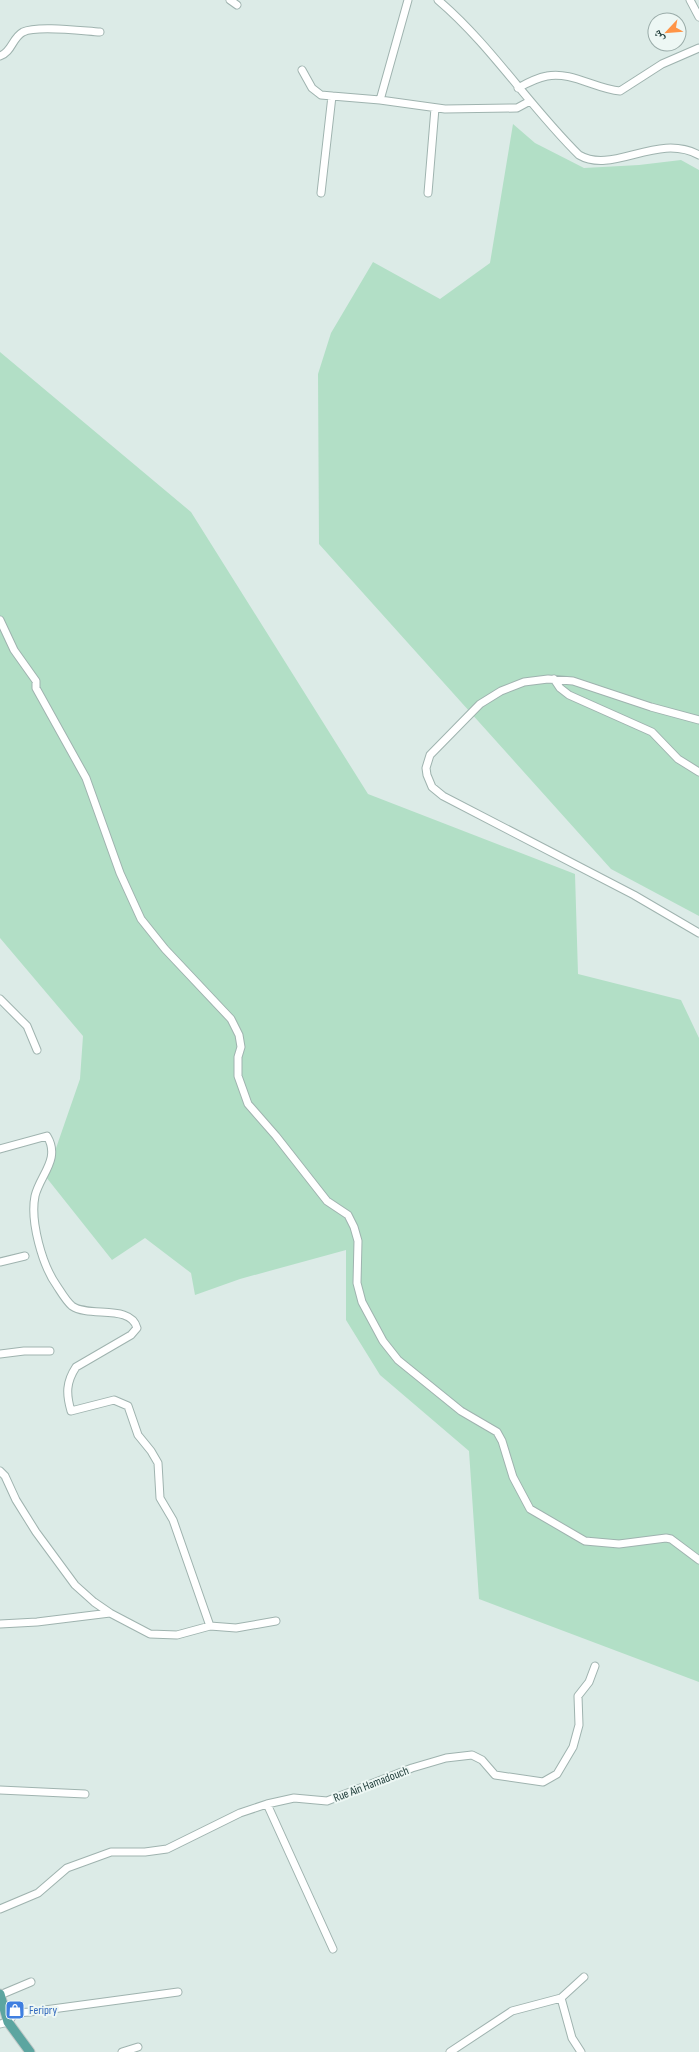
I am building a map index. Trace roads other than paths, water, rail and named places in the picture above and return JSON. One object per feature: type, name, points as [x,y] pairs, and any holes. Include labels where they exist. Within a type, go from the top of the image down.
[{"type":"main road","points":[[0,1995],[4,2023],[30,2052]]},
{"type":"street","points":[[230,0],[236,5]]},
{"type":"street","points":[[380,100],[408,0]]},
{"type":"street","points":[[438,0],[463,21],[518,88],[574,150],[585,159],[600,161],[669,147],[681,148],[699,155]]},
{"type":"street","points":[[690,0],[699,17]]},
{"type":"street","points":[[0,56],[9,50],[18,36],[30,30],[100,32]]},
{"type":"street","points":[[518,88],[548,75],[566,76],[620,91],[662,64],[699,48]]},
{"type":"street","points":[[302,70],[312,88],[321,95],[380,100],[445,109],[517,108],[530,101]]},
{"type":"street","points":[[321,193],[332,96]]},
{"type":"street","points":[[428,193],[436,108]]},
{"type":"street","points":[[0,620],[14,650],[36,681],[36,688],[86,778],[120,873],[141,918],[165,949],[231,1019],[239,1035],[241,1047],[238,1057],[238,1076],[248,1104],[276,1136],[327,1201],[348,1215],[354,1227],[358,1241],[358,1283],[362,1302],[383,1341],[398,1360],[461,1411],[497,1432],[502,1441],[513,1477],[530,1509],[585,1541],[619,1544],[666,1538],[699,1560]]},
{"type":"street","points":[[554,680],[560,688],[569,695],[652,732],[678,759],[699,772]]},
{"type":"street","points":[[699,720],[651,707],[572,681],[554,680],[524,682],[501,691],[480,704],[430,755],[426,768],[432,788],[443,796],[634,895],[699,933]]},
{"type":"street","points":[[0,999],[27,1026],[37,1050]]},
{"type":"street","points":[[0,1148],[47,1136],[50,1141],[50,1165],[36,1194],[34,1212],[36,1228],[44,1258],[56,1285],[72,1305],[87,1311],[121,1314],[132,1318],[136,1324],[137,1328],[131,1335],[76,1367],[70,1376],[67,1385],[71,1411],[114,1400],[128,1406],[138,1436],[151,1451],[158,1463],[160,1498],[173,1520],[210,1626]]},
{"type":"street","points":[[0,1262],[26,1256]]},
{"type":"street","points":[[0,1354],[24,1351],[50,1351]]},
{"type":"street","points":[[0,1471],[5,1476],[16,1500],[36,1532],[75,1585],[94,1602],[110,1613],[150,1634],[177,1635],[210,1626],[236,1628],[276,1621]]},
{"type":"street","points":[[0,1624],[37,1622],[110,1613]]},
{"type":"street","name":"Rue Ain Hamadouch","points":[[0,1909],[38,1893],[67,1868],[111,1852],[145,1852],[167,1849],[240,1813],[267,1804],[294,1798],[327,1801],[412,1768],[446,1758],[472,1755],[482,1760],[495,1775],[543,1782],[557,1774],[573,1747],[580,1725],[578,1696],[589,1682],[595,1666]]},
{"type":"street","points":[[0,1790],[85,1794]]},
{"type":"street","points":[[267,1804],[333,1949]]},
{"type":"street","points":[[450,2052],[512,2011],[561,1998],[584,1977]]},
{"type":"street","points":[[0,1995],[31,1982]]},
{"type":"street","points":[[4,2023],[15,2013],[178,1992]]},
{"type":"street","points":[[561,1998],[572,2038],[581,2052]]},
{"type":"street","points":[[122,2052],[138,2047]]},
{"type":"place","name":"Feripry","points":[[15,2010]]}]
